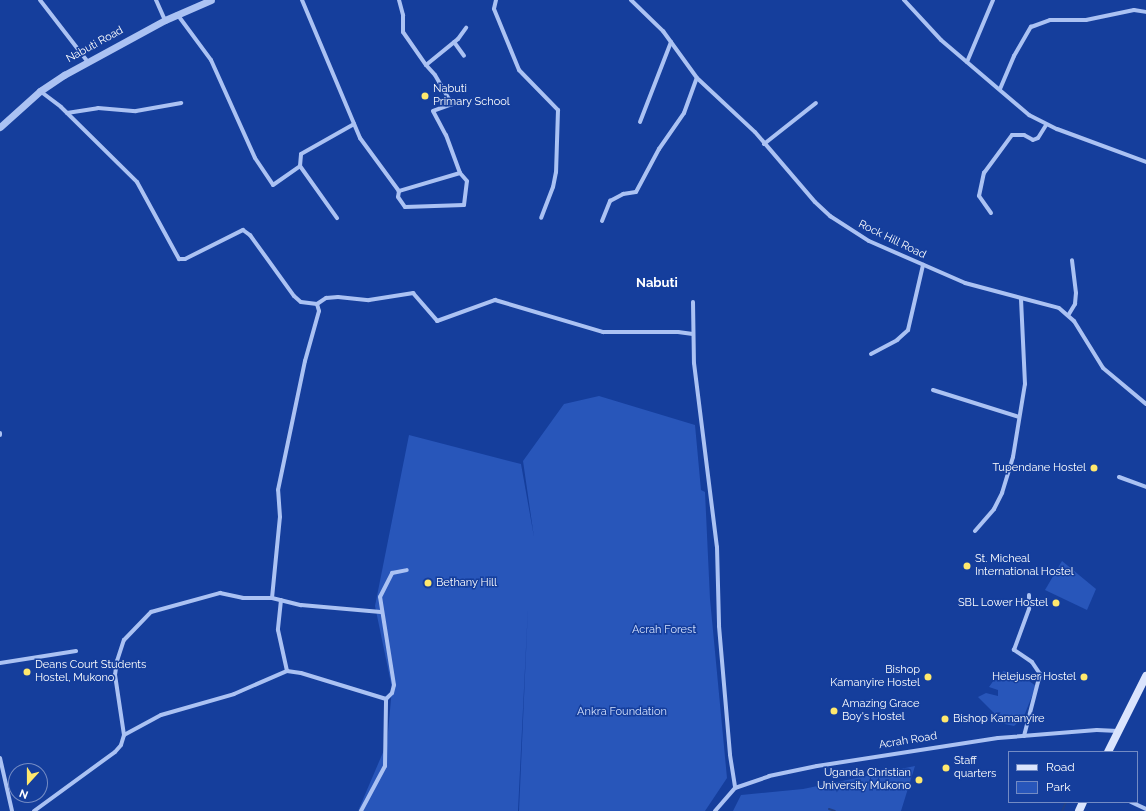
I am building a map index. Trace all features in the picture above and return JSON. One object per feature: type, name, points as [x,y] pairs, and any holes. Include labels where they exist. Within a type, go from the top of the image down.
[{"type":"main road","points":[[1108,751],[1146,676]]},
{"type":"street","points":[[40,0],[88,62]]},
{"type":"street","points":[[156,0],[165,20]]},
{"type":"street","name":"Nabuti Road","points":[[0,127],[40,92],[88,62],[165,20],[211,0]]},
{"type":"street","points":[[302,0],[360,138],[399,191],[398,197],[405,207],[464,206],[467,181],[460,173],[446,135],[433,110],[452,104],[435,75],[426,65],[403,32],[403,15],[399,0]]},
{"type":"street","points":[[496,0],[494,9],[519,70],[558,110],[556,172],[553,187],[541,218]]},
{"type":"street","name":"Rock Hill Road","points":[[631,0],[671,42],[697,78],[742,119],[815,202],[830,216],[869,241],[965,283],[1059,308],[1069,314]]},
{"type":"street","points":[[904,0],[941,40],[1029,115],[1046,125],[1146,162]]},
{"type":"street","points":[[967,62],[993,0]]},
{"type":"street","points":[[1000,89],[1014,56],[1031,27],[1050,20],[1086,20],[1134,10],[1146,12]]},
{"type":"street","points":[[177,14],[210,60],[252,151],[273,185],[300,166]]},
{"type":"street","points":[[426,65],[454,42],[466,28]]},
{"type":"street","points":[[454,42],[464,56]]},
{"type":"street","points":[[640,122],[671,42]]},
{"type":"street","points":[[602,220],[610,201],[636,192],[659,149],[684,113],[697,78]]},
{"type":"street","points":[[40,92],[67,113],[137,182],[179,259],[185,259],[243,230],[250,235],[294,296],[301,302],[317,304],[332,297],[369,300],[413,293],[437,321],[495,300],[603,332],[678,332],[693,334]]},
{"type":"street","points":[[67,113],[98,108],[136,111],[181,103]]},
{"type":"street","points":[[764,144],[816,103]]},
{"type":"street","points":[[337,218],[300,166],[301,154],[354,124]]},
{"type":"street","points":[[991,213],[979,196],[984,172],[1012,135],[1024,135],[1033,140],[1038,138],[1046,125]]},
{"type":"street","points":[[399,191],[460,173]]},
{"type":"street","points":[[1072,260],[1076,293],[1075,304],[1069,314],[1103,368],[1146,404]]},
{"type":"street","points":[[871,354],[897,340],[908,330],[923,265]]},
{"type":"street","points":[[975,531],[994,509],[1006,482],[1013,457],[1025,384],[1021,346],[1021,299]]},
{"type":"street","points":[[693,302],[693,334],[702,430],[717,547],[719,626],[735,788]]},
{"type":"street","points":[[272,598],[280,517],[278,490],[305,361],[319,311],[317,304]]},
{"type":"street","points":[[933,390],[1019,417]]},
{"type":"street","points":[[1119,477],[1146,487]]},
{"type":"street","points":[[361,811],[385,766],[386,699],[392,693],[394,685],[381,612],[380,597],[387,580],[392,573],[407,570]]},
{"type":"street","points":[[124,735],[116,667],[124,640],[144,616],[169,605],[220,593],[243,598],[272,598],[381,612]]},
{"type":"street","points":[[1024,736],[1040,674],[1032,662],[1014,650],[1030,609],[1030,595]]},
{"type":"street","points":[[281,600],[278,630],[287,671]]},
{"type":"street","points":[[0,663],[76,651]]},
{"type":"street","points":[[34,811],[115,752],[124,735],[161,714],[234,694],[287,671],[301,673],[386,699]]},
{"type":"street","name":"Acrah Road","points":[[715,811],[735,788],[769,776],[824,764],[939,745],[1097,730],[1118,731]]},
{"type":"street","points":[[0,758],[12,811]]},
{"type":"street","points":[[1133,803],[1146,809]]},
{"type":"green space","points":[[599,396],[695,425],[701,490],[705,492],[710,599],[727,778],[705,811],[519,811],[528,607],[518,811],[358,811],[387,743],[392,688],[375,606],[409,435],[521,464],[534,537],[523,461],[564,404]]},
{"type":"green space","points":[[1062,561],[1096,589],[1087,610],[1045,590]]},
{"type":"green space","points":[[1003,671],[1022,676],[1036,686],[1024,716],[1014,726],[1005,724],[978,697],[986,693],[998,696],[998,690],[989,687],[994,680],[1000,681]]},
{"type":"green space","points":[[915,766],[901,811],[733,811],[741,795],[803,789]]},
{"type":"waterway","points":[[1062,811],[1066,803]]},
{"type":"waterway","points":[[829,809],[835,811]]},
{"type":"place","name":"Nabuti Primary School","points":[[425,96]]},
{"type":"place","name":"Tupendane Hostel","points":[[1094,468]]},
{"type":"place","name":"St. Micheal International Hostel","points":[[967,566]]},
{"type":"place","name":"Bethany Hill","points":[[428,583]]},
{"type":"place","name":"SBL Lower Hostel","points":[[1056,603]]},
{"type":"place","name":"Deans Court Students Hostel, Mukono","points":[[27,672]]},
{"type":"place","name":"Bishop Kamanyire Hostel","points":[[928,677]]},
{"type":"place","name":"Helejuser Hostel","points":[[1084,677]]},
{"type":"place","name":"Amazing Grace Boy's Hostel","points":[[834,711]]},
{"type":"place","name":"Bishop Kamanyire","points":[[945,719]]},
{"type":"place","name":"Staff quarters","points":[[946,768]]},
{"type":"place","name":"Uganda Christian University Mukono","points":[[919,780]]},
{"type":"district","name":"Nabuti","points":[[657,283]]},
{"type":"park label","name":"Acrah Forest","points":[[664,630]]},
{"type":"park label","name":"Ankra Foundation","points":[[622,712]]}]
